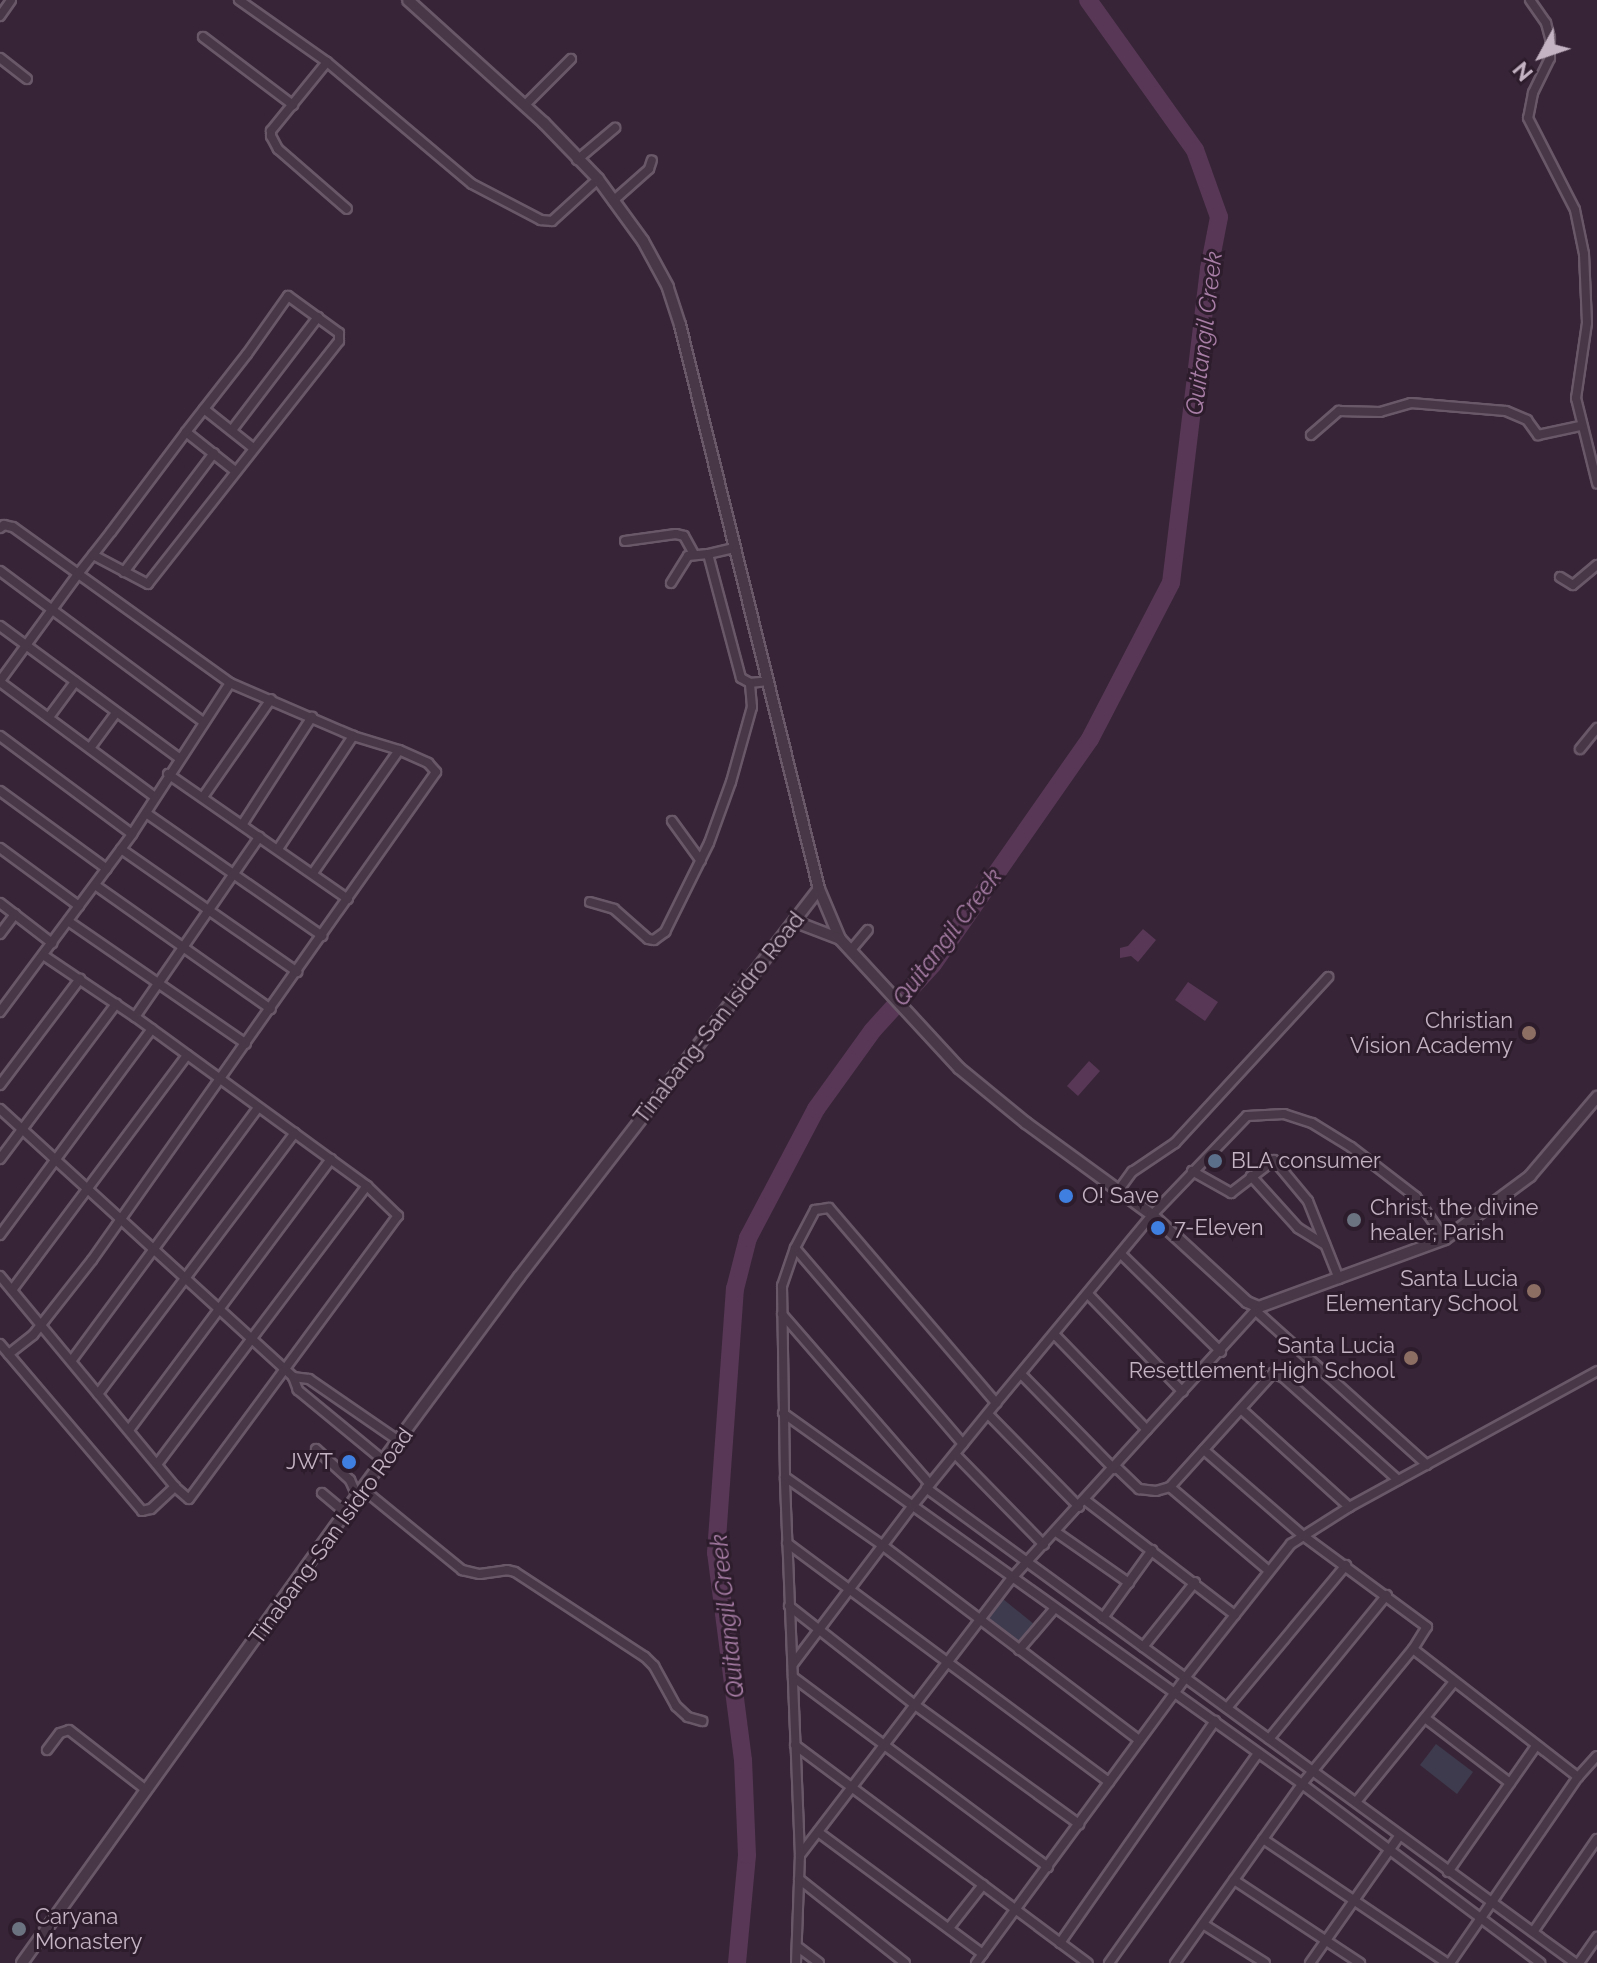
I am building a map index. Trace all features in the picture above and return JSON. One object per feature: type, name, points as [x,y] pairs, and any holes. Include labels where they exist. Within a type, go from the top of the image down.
[{"type":"street","points":[[0,16],[11,0]]},
{"type":"street","points":[[239,0],[327,62],[472,184],[541,220],[552,221],[598,179]]},
{"type":"street","name":"Tinabang-San Isidro Road","points":[[22,1963],[360,1493],[565,1217],[819,889],[672,299],[656,262],[598,179],[525,105],[408,0]]},
{"type":"street","points":[[1530,0],[1546,23],[1550,58],[1533,93],[1528,118],[1569,195],[1584,254],[1587,323],[1576,398],[1580,426],[1597,483]]},
{"type":"street","points":[[203,37],[293,105]]},
{"type":"street","points":[[0,58],[14,73],[27,79]]},
{"type":"street","points":[[525,105],[571,59]]},
{"type":"street","points":[[327,62],[271,131],[275,145],[347,209]]},
{"type":"street","points":[[577,160],[615,128]]},
{"type":"street","points":[[613,201],[649,169],[652,160]]},
{"type":"street","points":[[93,555],[148,584],[339,341],[339,333],[288,296],[78,574],[0,682],[155,797]]},
{"type":"street","points":[[232,430],[318,317]]},
{"type":"street","points":[[1311,435],[1339,411],[1380,412],[1411,403],[1506,411],[1527,420],[1538,435],[1580,426]]},
{"type":"street","points":[[204,409],[253,448]]},
{"type":"street","points":[[186,432],[235,471]]},
{"type":"street","points":[[124,572],[214,453]]},
{"type":"street","points":[[0,528],[4,525],[13,527],[230,683],[353,736],[399,750],[433,766],[436,776],[120,1221],[42,1323],[9,1354]]},
{"type":"street","points":[[625,541],[676,534],[684,536],[694,554]]},
{"type":"street","points":[[671,583],[683,560],[694,554],[734,548]]},
{"type":"street","points":[[708,554],[741,678],[750,683],[768,681]]},
{"type":"street","points":[[1560,577],[1573,585],[1597,565]]},
{"type":"street","points":[[0,571],[203,722]]},
{"type":"street","points":[[0,626],[179,758]]},
{"type":"street","points":[[49,717],[75,682]]},
{"type":"street","points":[[0,1012],[132,834],[168,774],[230,683]]},
{"type":"street","points":[[590,902],[614,909],[642,935],[654,940],[665,932],[701,861],[747,729],[752,707],[750,683]]},
{"type":"street","points":[[203,797],[271,699]]},
{"type":"street","points":[[90,748],[116,713]]},
{"type":"street","points":[[242,825],[312,717]]},
{"type":"street","points":[[1580,749],[1597,728]]},
{"type":"street","points":[[0,736],[132,834]]},
{"type":"street","points":[[278,849],[353,736]]},
{"type":"street","points":[[313,873],[399,750]]},
{"type":"street","points":[[168,774],[348,899]]},
{"type":"street","points":[[0,791],[107,869]]},
{"type":"street","points":[[146,813],[235,872],[322,936]]},
{"type":"street","points":[[672,821],[701,861]]},
{"type":"street","points":[[135,1017],[259,837]]},
{"type":"street","points":[[0,848],[79,906]]},
{"type":"street","points":[[121,849],[297,972]]},
{"type":"street","points":[[95,885],[271,1009]]},
{"type":"street","points":[[819,889],[840,939],[880,986],[981,1087],[1152,1215],[1427,1465]]},
{"type":"street","points":[[0,903],[52,943]]},
{"type":"street","points":[[0,934],[15,914]]},
{"type":"street","points":[[68,921],[160,981],[246,1044]]},
{"type":"street","points":[[796,922],[840,939]]},
{"type":"street","points":[[851,950],[868,930]]},
{"type":"street","points":[[0,1276],[184,1498],[191,1497],[397,1220],[396,1211],[331,1159],[152,1029],[43,955]]},
{"type":"street","points":[[1118,1191],[1132,1172],[1175,1143],[1328,977]]},
{"type":"street","points":[[0,1085],[80,979]]},
{"type":"street","points":[[0,1159],[116,1004]]},
{"type":"street","points":[[0,1235],[152,1029]]},
{"type":"street","points":[[12,1290],[187,1055]]},
{"type":"street","points":[[800,1856],[1012,1578],[1258,1309],[1445,1239],[1530,1176],[1597,1097]]},
{"type":"street","points":[[72,1360],[258,1108]]},
{"type":"street","points":[[0,1109],[283,1370],[293,1377],[309,1379],[399,1441]]},
{"type":"street","points":[[793,1664],[882,1545],[996,1403],[1152,1215],[1247,1116],[1284,1114],[1312,1123],[1401,1182],[1416,1197],[1445,1239]]},
{"type":"street","points":[[98,1394],[295,1133]]},
{"type":"street","points":[[129,1430],[331,1159]]},
{"type":"street","points":[[1192,1171],[1231,1193],[1274,1160],[1308,1201],[1339,1279]]},
{"type":"street","points":[[1251,1176],[1298,1228],[1326,1245]]},
{"type":"street","points":[[158,1463],[367,1186]]},
{"type":"street","points":[[796,1963],[800,1856],[787,1543],[782,1286],[795,1248],[815,1210],[829,1208],[996,1403]]},
{"type":"street","points":[[795,1248],[963,1444]]},
{"type":"street","points":[[1121,1254],[1221,1352]]},
{"type":"street","points":[[1088,1294],[1183,1392]]},
{"type":"street","points":[[782,1313],[928,1486],[1025,1564],[1577,1963],[1597,1937]]},
{"type":"street","points":[[1055,1335],[1147,1430]]},
{"type":"street","points":[[0,1344],[142,1511],[151,1509],[175,1487]]},
{"type":"street","points":[[976,1963],[1174,1692],[1269,1571],[1302,1535],[1597,1371]]},
{"type":"street","points":[[1021,1374],[1139,1489],[1170,1487],[1273,1373],[1398,1480]]},
{"type":"street","points":[[293,1377],[298,1390],[384,1461]]},
{"type":"street","points":[[1241,1409],[1349,1507]]},
{"type":"street","points":[[783,1413],[1302,1784],[1540,1963]]},
{"type":"street","points":[[988,1414],[1082,1504],[1152,1550],[1235,1615]]},
{"type":"street","points":[[316,1449],[360,1493],[462,1570],[480,1574],[507,1570],[515,1572],[645,1657],[654,1666],[676,1706],[688,1717],[702,1721]]},
{"type":"street","points":[[1176,1963],[1312,1770],[1413,1649],[1427,1627],[1302,1535],[1204,1450]]},
{"type":"street","points":[[955,1454],[1044,1545]]},
{"type":"street","points":[[785,1477],[882,1545],[1139,1740]]},
{"type":"street","points":[[1170,1487],[1269,1571]]},
{"type":"street","points":[[322,1493],[346,1513]]},
{"type":"street","points":[[1056,1532],[1129,1583]]},
{"type":"street","points":[[787,1543],[1109,1782]]},
{"type":"street","points":[[1103,1618],[1152,1550]]},
{"type":"street","points":[[1227,1708],[1346,1565]]},
{"type":"street","points":[[1143,1647],[1195,1582]]},
{"type":"street","points":[[1269,1739],[1387,1595]]},
{"type":"street","points":[[789,1606],[915,1705],[1079,1824]]},
{"type":"street","points":[[1019,1650],[1055,1608]]},
{"type":"street","points":[[1413,1649],[1578,1777]]},
{"type":"street","points":[[793,1677],[1048,1867]]},
{"type":"street","points":[[1356,1802],[1454,1682]]},
{"type":"street","points":[[1425,1718],[1510,1783]]},
{"type":"street","points":[[1060,1943],[1215,1721]]},
{"type":"street","points":[[47,1750],[54,1738],[64,1729],[69,1730],[146,1790]]},
{"type":"street","points":[[795,1745],[1088,1963]]},
{"type":"street","points":[[1448,1872],[1536,1746]]},
{"type":"street","points":[[1109,1963],[1258,1753]]},
{"type":"street","points":[[1263,1839],[1449,1963],[1578,1777],[1597,1756]]},
{"type":"street","points":[[818,1832],[983,1954]]},
{"type":"street","points":[[1310,1963],[1400,1835]]},
{"type":"street","points":[[1533,1932],[1597,1839]]},
{"type":"street","points":[[799,1879],[905,1963]]},
{"type":"street","points":[[1234,1880],[1360,1963]]},
{"type":"street","points":[[949,1928],[983,1885]]},
{"type":"street","points":[[1203,1924],[1265,1963]]},
{"type":"street","points":[[798,1947],[819,1963]]},
{"type":"street","points":[[1520,1963],[1526,1953]]},
{"type":"shaded area","points":[[1143,929],[1156,940],[1138,962],[1131,956],[1120,958],[1120,948],[1128,946]]},
{"type":"shaded area","points":[[1188,982],[1218,1002],[1205,1021],[1175,1000]]},
{"type":"shaded area","points":[[1089,1061],[1100,1071],[1078,1096],[1067,1086]]},
{"type":"shaded area","points":[[1003,1599],[1035,1625],[1020,1643],[988,1618]]},
{"type":"shaded area","points":[[1436,1744],[1473,1772],[1457,1794],[1420,1765]]},
{"type":"waterway","name":"Quitangil Creek","points":[[737,1963],[747,1855],[743,1760],[716,1553],[735,1289],[748,1238],[816,1109],[873,1030],[933,964],[1090,739],[1171,583],[1209,269],[1219,217],[1195,150],[1088,0]]},
{"type":"place","name":"Christian Vision Academy","points":[[1529,1033]]},
{"type":"place","name":"BLA consumer","points":[[1215,1161]]},
{"type":"place","name":"O! Save","points":[[1066,1196]]},
{"type":"place","name":"Christ, the divine healer, Parish","points":[[1354,1220]]},
{"type":"place","name":"7-Eleven","points":[[1158,1228]]},
{"type":"place","name":"Santa Lucia Elementary School","points":[[1534,1291]]},
{"type":"place","name":"Santa Lucia Resettlement High School","points":[[1411,1358]]},
{"type":"place","name":"JWT","points":[[349,1462]]},
{"type":"place","name":"Caryana Monastery","points":[[19,1929]]}]
